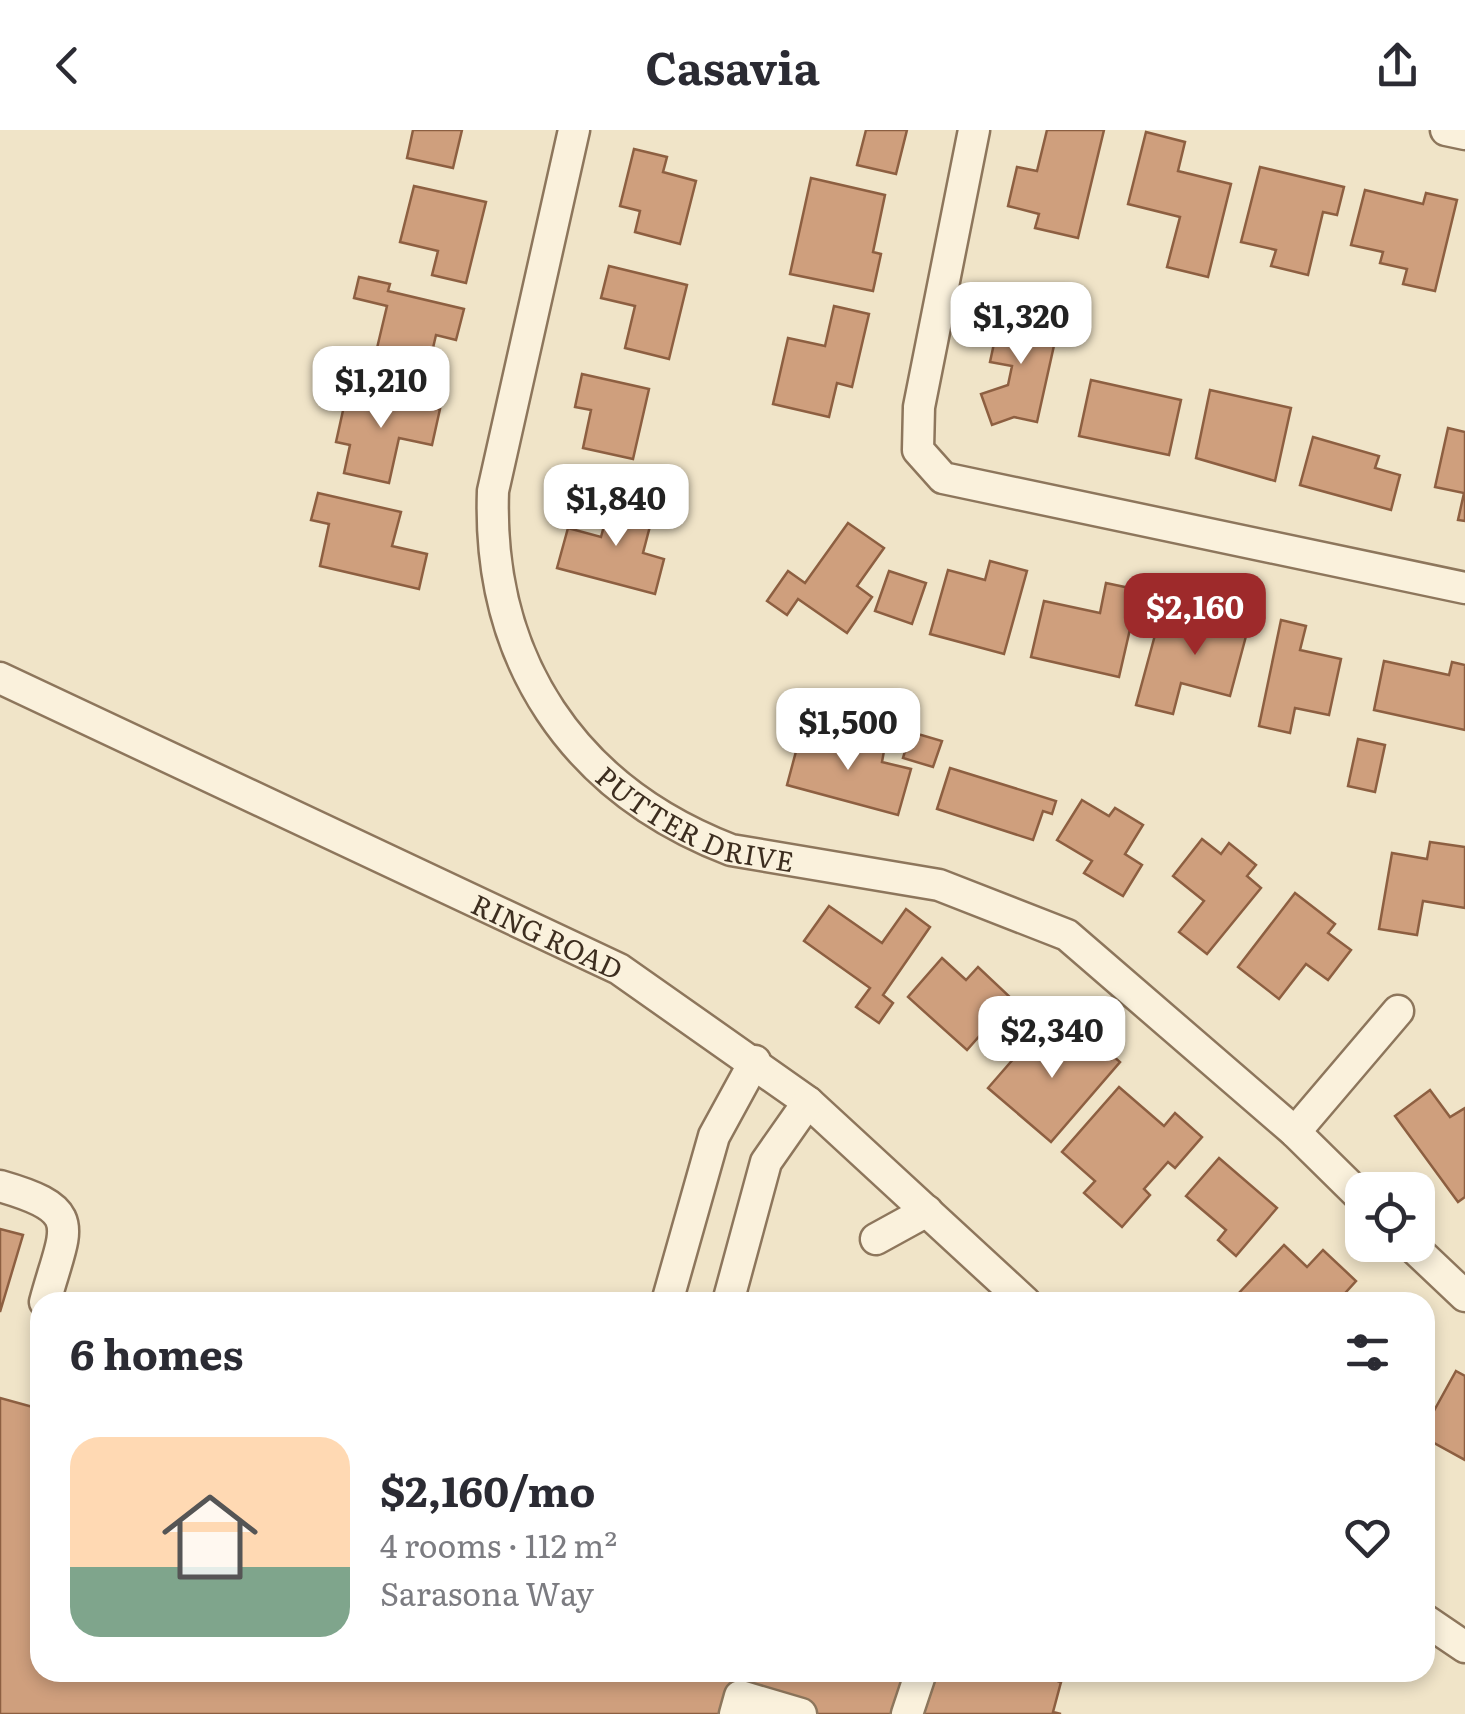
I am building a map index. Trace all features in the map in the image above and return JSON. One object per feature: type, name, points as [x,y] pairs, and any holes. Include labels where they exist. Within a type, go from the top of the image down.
[{"type":"street","name":"PUTTER DRIVE","points":[[574,130],[493,490],[492,528],[502,603],[513,639],[568,738],[618,788],[701,838],[731,850],[939,885],[1067,934],[1295,1132],[1345,1181]]},
{"type":"street","points":[[974,130],[919,407],[918,450],[942,478],[986,491],[1465,588]]},
{"type":"street","points":[[1446,130],[1465,134]]},
{"type":"street","name":"RING ROAD","points":[[0,678],[619,969],[755,1061],[808,1102],[1014,1292]]},
{"type":"street","points":[[1295,1132],[1398,1011]]},
{"type":"street","points":[[670,1292],[714,1136],[755,1061]]},
{"type":"street","points":[[731,1292],[766,1162],[808,1102]]},
{"type":"street","points":[[0,1186],[37,1196],[57,1208],[64,1232],[48,1292]]},
{"type":"street","points":[[876,1240],[926,1211]]},
{"type":"street","points":[[1429,1262],[1465,1296]]},
{"type":"street","points":[[1435,1626],[1465,1646]]},
{"type":"street","points":[[907,1714],[918,1682]]},
{"type":"street","points":[[735,1714],[740,1696],[801,1714]]},
{"type":"building","points":[[413,130],[462,130],[453,168],[407,158]]},
{"type":"building","points":[[866,130],[907,130],[896,174],[857,165]]},
{"type":"building","points":[[1047,130],[1104,130],[1078,238],[1035,228],[1039,214],[1008,206],[1017,167],[1037,171]]},
{"type":"building","points":[[1146,132],[1185,142],[1178,171],[1231,184],[1208,277],[1167,267],[1180,217],[1128,204]]},
{"type":"building","points":[[634,149],[667,157],[663,172],[696,181],[680,244],[635,232],[640,211],[620,206]]},
{"type":"building","points":[[1260,167],[1344,187],[1337,215],[1323,212],[1308,275],[1271,266],[1276,250],[1241,242]]},
{"type":"building","points":[[811,178],[885,195],[873,252],[881,254],[873,291],[790,274]]},
{"type":"building","points":[[414,186],[486,202],[466,283],[432,275],[438,251],[400,242]]},
{"type":"building","points":[[1365,190],[1423,204],[1426,193],[1457,200],[1435,291],[1403,284],[1407,269],[1380,263],[1383,252],[1351,245]]},
{"type":"building","points":[[609,266],[687,285],[669,359],[625,348],[635,306],[601,298]]},
{"type":"building","points":[[359,277],[390,284],[388,291],[464,309],[456,340],[436,335],[426,378],[373,365],[387,306],[354,298]]},
{"type":"building","points":[[834,306],[869,314],[852,387],[837,383],[829,417],[773,404],[788,338],[825,346]]},
{"type":"building","points":[[1001,311],[1059,323],[1037,422],[1014,417],[992,425],[981,394],[1008,385],[1012,366],[990,362]]},
{"type":"building","points":[[582,374],[649,389],[633,459],[583,448],[591,410],[575,407]]},
{"type":"building","points":[[1091,380],[1181,400],[1169,455],[1079,436]]},
{"type":"building","points":[[348,388],[440,409],[432,445],[399,438],[389,483],[344,473],[350,445],[336,442]]},
{"type":"building","points":[[1210,390],[1291,408],[1275,481],[1196,458]]},
{"type":"building","points":[[1448,428],[1465,432],[1465,521],[1458,520],[1464,493],[1435,487]]},
{"type":"building","points":[[1313,437],[1379,456],[1375,468],[1400,475],[1391,510],[1300,485]]},
{"type":"building","points":[[318,493],[401,512],[392,546],[427,554],[419,589],[320,566],[329,524],[311,520]]},
{"type":"building","points":[[612,496],[655,507],[643,553],[664,559],[655,594],[557,568],[568,528],[601,537]]},
{"type":"building","points":[[848,523],[884,548],[857,586],[872,597],[847,633],[798,599],[787,615],[767,601],[788,571],[805,583]]},
{"type":"building","points":[[990,561],[1027,571],[1004,654],[930,634],[948,570],[985,580]]},
{"type":"building","points":[[889,571],[926,583],[912,624],[875,611]]},
{"type":"building","points":[[1106,583],[1139,590],[1119,677],[1031,657],[1044,601],[1100,613]]},
{"type":"building","points":[[1215,600],[1253,610],[1230,696],[1181,683],[1173,714],[1136,705],[1158,624],[1206,636]]},
{"type":"building","points":[[1281,620],[1306,626],[1300,650],[1341,659],[1329,715],[1295,708],[1290,733],[1259,726]]},
{"type":"building","points":[[1384,661],[1449,675],[1452,662],[1465,665],[1465,730],[1374,710]]},
{"type":"building","points":[[802,729],[884,751],[882,762],[911,769],[898,815],[787,785]]},
{"type":"building","points":[[911,732],[942,741],[933,767],[903,758]]},
{"type":"building","points":[[1358,739],[1385,745],[1375,792],[1348,786]]},
{"type":"building","points":[[950,768],[1056,801],[1052,814],[1043,811],[1033,840],[937,809]]},
{"type":"building","points":[[1082,800],[1109,816],[1115,808],[1143,825],[1125,854],[1142,865],[1123,896],[1084,873],[1092,861],[1057,840]]},
{"type":"building","points":[[1202,839],[1221,854],[1229,843],[1256,865],[1247,876],[1261,888],[1207,954],[1179,932],[1204,901],[1173,876]]},
{"type":"building","points":[[1430,842],[1465,847],[1465,908],[1423,901],[1417,935],[1379,929],[1392,853],[1427,859]]},
{"type":"building","points":[[1295,893],[1335,924],[1328,933],[1351,950],[1328,980],[1306,964],[1279,999],[1238,967]]},
{"type":"building","points":[[829,906],[882,943],[906,909],[930,927],[883,995],[893,1003],[879,1023],[856,1007],[870,988],[804,941]]},
{"type":"building","points":[[942,958],[966,980],[978,967],[1012,999],[967,1050],[908,997]]},
{"type":"building","points":[[1044,1024],[1079,1056],[1094,1039],[1120,1062],[1051,1142],[988,1088]]},
{"type":"building","points":[[1119,1087],[1164,1126],[1175,1113],[1202,1137],[1175,1168],[1168,1162],[1144,1189],[1150,1195],[1122,1227],[1084,1193],[1095,1181],[1062,1152]]},
{"type":"building","points":[[1430,1090],[1450,1117],[1465,1108],[1465,1197],[1458,1202],[1395,1116]]},
{"type":"building","points":[[1219,1158],[1277,1208],[1236,1256],[1218,1240],[1226,1230],[1186,1196]]},
{"type":"building","points":[[0,1229],[23,1235],[0,1312]]},
{"type":"building","points":[[1284,1245],[1307,1267],[1323,1250],[1356,1281],[1346,1292],[1240,1292]]},
{"type":"building","points":[[1456,1371],[1465,1376],[1465,1460],[1435,1444],[1435,1409]]},
{"type":"building","points":[[0,1398],[30,1406],[30,1682],[1061,1682],[1053,1712],[1061,1714],[0,1714]]}]
